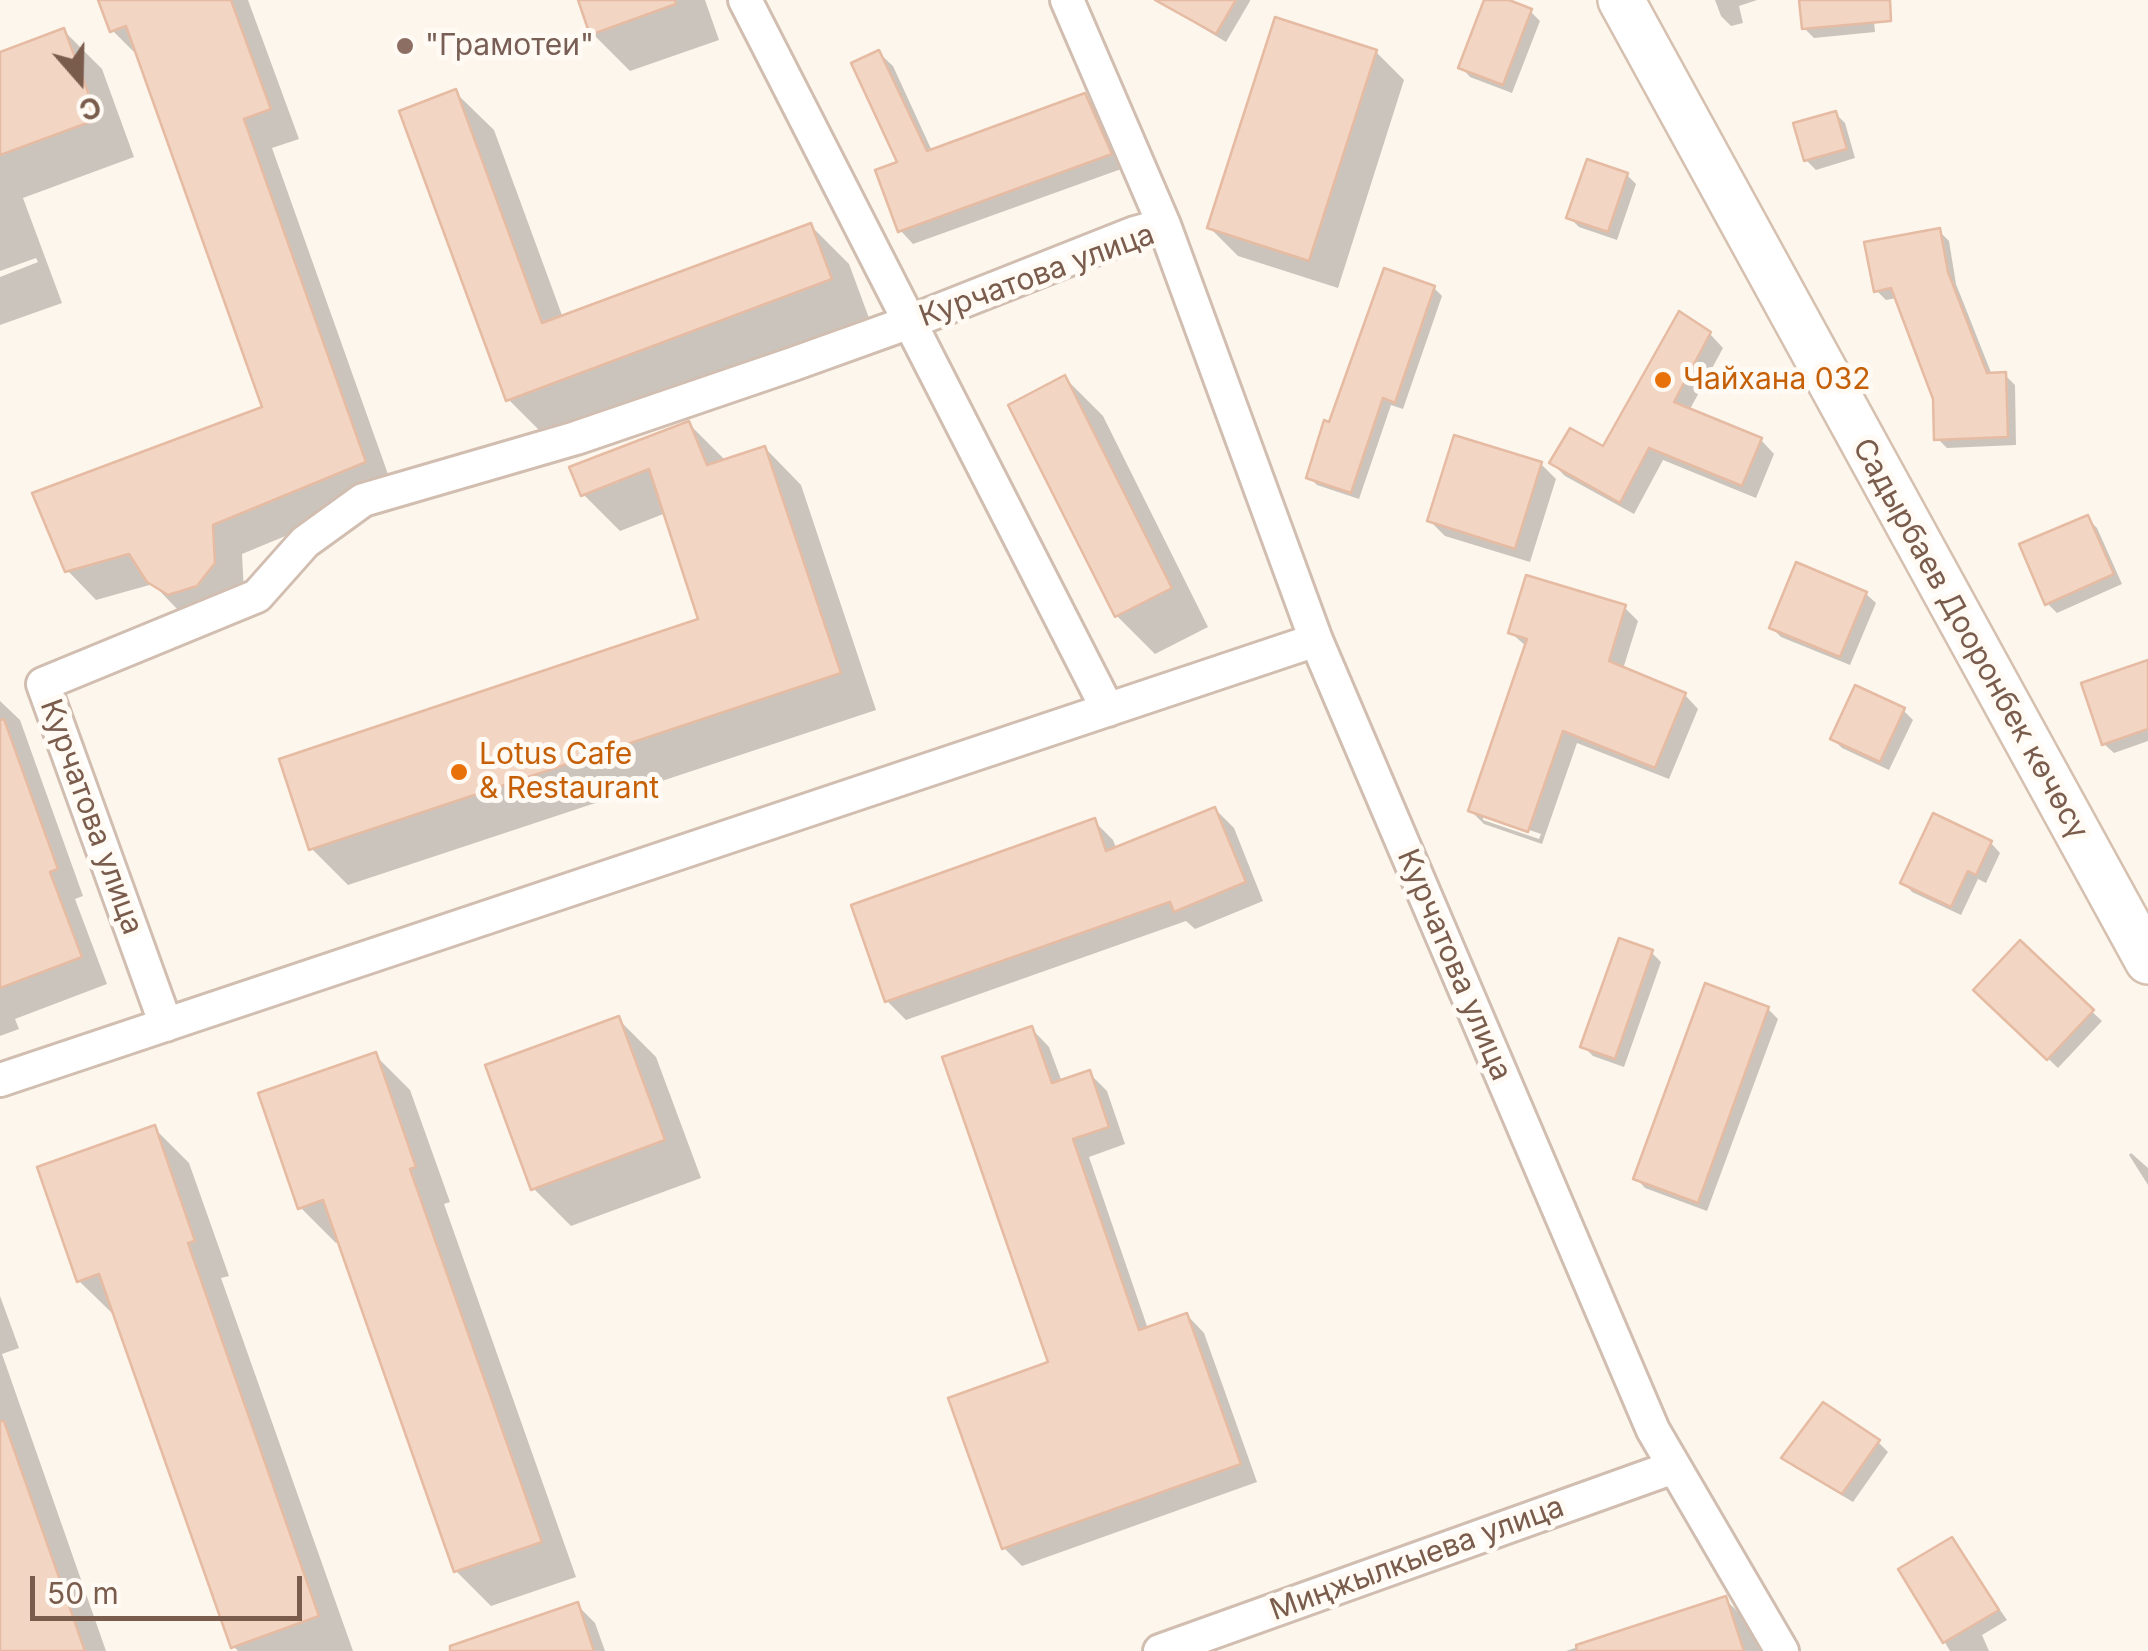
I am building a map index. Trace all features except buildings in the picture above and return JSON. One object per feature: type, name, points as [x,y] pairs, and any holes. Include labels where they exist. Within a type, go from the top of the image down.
[{"type":"main road","name":"Садырбаев Дооронбек көчөсү","points":[[1620,0],[2148,961]]},
{"type":"street","points":[[745,0],[1108,710]]},
{"type":"street","points":[[1067,0],[1164,225]]},
{"type":"street","name":"Курчатова улица","points":[[166,1025],[42,684],[257,596],[305,542],[364,500],[576,438],[910,322],[1135,232],[1164,225],[1316,640],[1653,1430],[1782,1651]]},
{"type":"street","points":[[0,1080],[1316,640]]},
{"type":"street","name":"Миңжылкыева улица","points":[[1160,1651],[1674,1467]]},
{"type":"place","name":"\"Грамотеи\"","points":[[405,46]]},
{"type":"place","name":"Чайхана 032","points":[[1663,380]]},
{"type":"place","name":"Lotus Cafe & Restaurant","points":[[459,772]]}]
